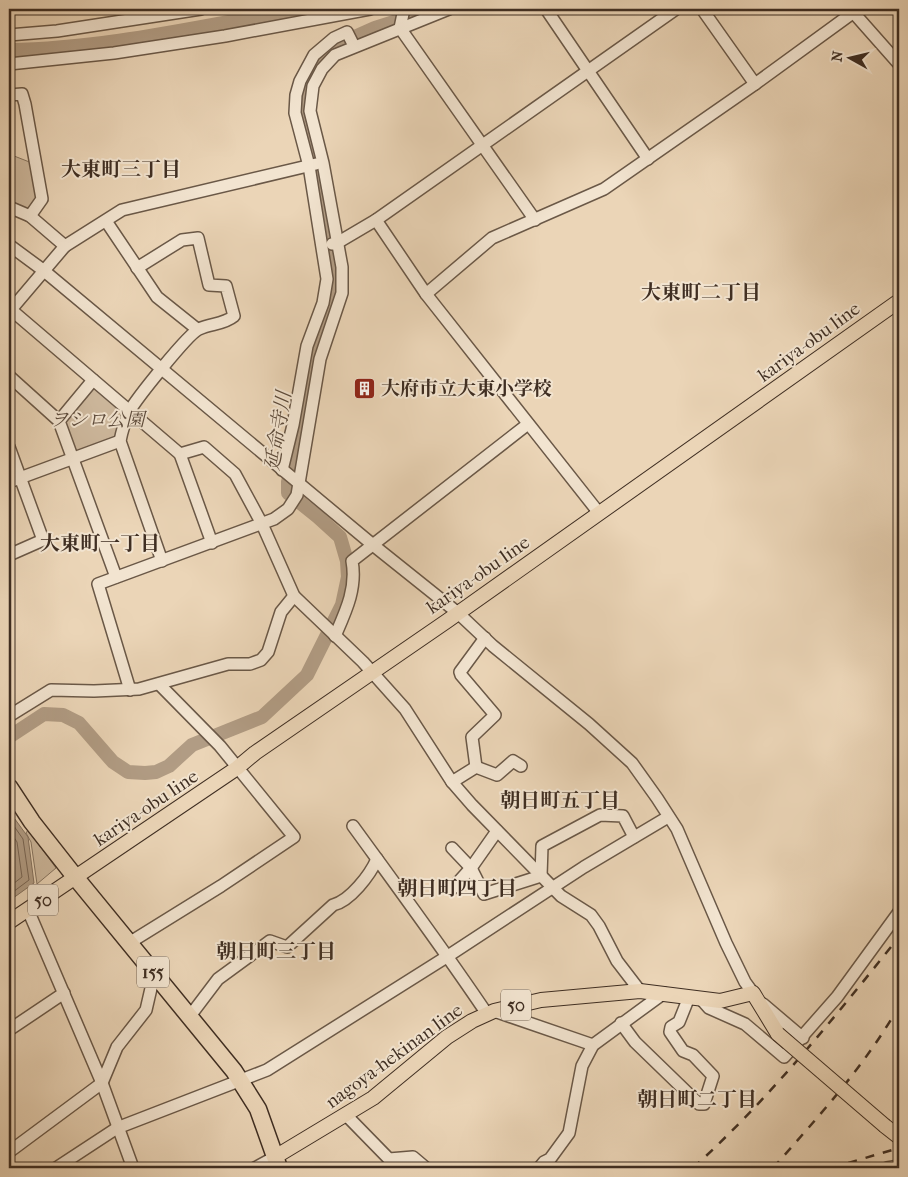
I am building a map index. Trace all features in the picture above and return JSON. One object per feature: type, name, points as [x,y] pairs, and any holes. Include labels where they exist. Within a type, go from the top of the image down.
[{"type":"highway","name":"155","points":[[9,787],[32,822],[76,878],[241,1081],[258,1109],[277,1163]]},
{"type":"main road","name":"kariya-obu line","points":[[76,878],[237,768],[255,753],[458,613],[899,301]]},
{"type":"main road","name":"50","points":[[9,922],[76,878]]},
{"type":"main road","name":"nagoya-hekinan line","points":[[277,1163],[373,1098],[447,1037],[490,1012],[541,1000],[640,991],[720,1001],[752,993]]},
{"type":"main road","points":[[752,993],[778,1034],[899,1137]]},
{"type":"street","points":[[9,34],[57,31],[201,9]]},
{"type":"street","points":[[9,64],[114,53],[370,9]]},
{"type":"street","points":[[404,9],[400,28],[535,220]]},
{"type":"street","points":[[130,690],[98,584],[274,519],[288,509],[299,488],[316,377],[320,359],[342,293],[342,267],[323,163],[310,110],[313,86],[328,61],[354,46],[449,9]]},
{"type":"street","points":[[546,9],[648,159]]},
{"type":"street","points":[[322,245],[337,243],[376,220],[676,9]]},
{"type":"street","points":[[702,9],[755,84]]},
{"type":"street","points":[[426,294],[492,238],[604,189],[755,84],[856,10],[899,64]]},
{"type":"street","points":[[283,470],[294,425],[307,346],[323,303],[327,279],[309,166],[295,113],[296,95],[300,81],[314,55],[334,38],[348,32],[354,46]]},
{"type":"street","points":[[300,81],[313,86]]},
{"type":"street","points":[[9,95],[22,94],[42,199],[30,216]]},
{"type":"street","points":[[212,542],[180,454],[9,310],[65,246],[122,210],[323,163]]},
{"type":"street","points":[[9,207],[30,216],[65,246]]},
{"type":"street","points":[[106,220],[156,297],[197,330]]},
{"type":"street","points":[[376,220],[426,294],[599,513]]},
{"type":"street","points":[[137,268],[182,240],[198,238],[209,285],[226,286],[234,316],[227,322],[197,330],[162,368],[130,411],[120,441],[162,561]]},
{"type":"street","points":[[9,245],[44,270],[162,368],[283,470],[299,488],[458,613],[632,763],[676,829],[726,943],[752,993]]},
{"type":"street","points":[[301,374],[316,377]]},
{"type":"street","points":[[9,376],[59,421],[116,577]]},
{"type":"street","points":[[59,421],[93,380]]},
{"type":"street","points":[[335,636],[347,608],[354,583],[352,561],[528,424]]},
{"type":"street","points":[[14,480],[120,441]]},
{"type":"street","points":[[9,447],[14,480],[43,540],[9,555]]},
{"type":"street","points":[[180,454],[204,447],[235,474],[262,524],[294,596],[372,672],[405,709],[452,782],[561,896],[591,915],[599,926],[617,961],[640,991]]},
{"type":"street","points":[[9,716],[50,690],[130,690],[159,684],[228,664],[250,664],[261,660],[268,652],[281,612],[294,596]]},
{"type":"street","points":[[476,767],[472,737],[495,715],[460,675],[460,672],[485,638]]},
{"type":"street","points":[[129,943],[221,886],[294,837],[220,746],[159,684]]},
{"type":"street","points":[[476,767],[497,775],[513,761],[521,766]]},
{"type":"street","points":[[452,782],[476,767]]},
{"type":"street","points":[[541,876],[542,846],[600,816],[623,816],[634,837]]},
{"type":"street","points":[[56,1168],[117,1128],[267,1070],[448,956],[584,867],[668,817]]},
{"type":"street","points":[[353,826],[404,900],[490,1012],[592,1046]]},
{"type":"street","points":[[453,888],[471,868],[498,831]]},
{"type":"street","points":[[452,848],[471,868],[484,894],[541,876]]},
{"type":"street","points":[[190,1016],[218,979],[270,941],[287,947],[332,904],[341,903],[372,871],[376,859]]},
{"type":"street","points":[[28,910],[102,1083],[117,1128],[134,1168]]},
{"type":"street","points":[[621,1023],[635,1042],[700,1104],[704,1104],[706,1103],[712,1076],[693,1055],[683,1051],[670,1032],[695,998],[709,1008],[745,1024],[784,1058],[837,997],[899,912]]},
{"type":"street","points":[[726,943],[738,956],[761,1002],[803,1038]]},
{"type":"street","points":[[9,1152],[102,1083],[117,1047],[146,1010],[152,984],[157,976]]},
{"type":"street","points":[[9,1030],[64,993]]},
{"type":"street","points":[[539,1168],[544,1162],[550,1160],[569,1133],[582,1066],[592,1046],[664,993]]},
{"type":"street","points":[[347,1116],[389,1159],[413,1157],[426,1168]]},
{"type":"street","points":[[255,1168],[277,1163]]},
{"type":"street","points":[[887,1168],[899,1166]]},
{"type":"green space","points":[[9,154],[32,163],[38,198],[30,211],[9,202]]},
{"type":"green space","name":"ヲシロ公園","points":[[94,384],[127,413],[118,439],[74,454],[64,421]]},
{"type":"green space","points":[[28,830],[56,868],[37,884],[31,842],[26,833]]},
{"type":"water","points":[[9,811],[28,837],[34,883],[9,901]]},
{"type":"waterway","points":[[9,50],[46,49],[119,41],[301,9]]},
{"type":"waterway","name":"延命寺川","points":[[9,737],[44,714],[63,715],[79,723],[113,762],[128,772],[156,772],[169,766],[192,745],[262,717],[307,675],[342,605],[348,577],[347,561],[340,537],[288,493],[288,482],[302,424],[310,363],[329,312],[334,279],[320,184],[304,116],[303,103],[309,76],[328,49],[375,28],[435,9]]},
{"type":"railway","points":[[693,1168],[775,1086],[899,937]]},
{"type":"railway","points":[[773,1168],[856,1070],[899,1006]]},
{"type":"railway","points":[[831,1168],[899,1148]]},
{"type":"place","name":"大府市立大東小学校","points":[[365,389]]},
{"type":"district","name":"大東町三丁目","points":[[121,169]]},
{"type":"district","name":"大東町二丁目","points":[[701,292]]},
{"type":"district","name":"大東町一丁目","points":[[100,543]]},
{"type":"district","name":"朝日町五丁目","points":[[560,800]]},
{"type":"district","name":"朝日町四丁目","points":[[457,888]]},
{"type":"district","name":"朝日町三丁目","points":[[276,951]]},
{"type":"district","name":"朝日町二丁目","points":[[697,1099]]}]
